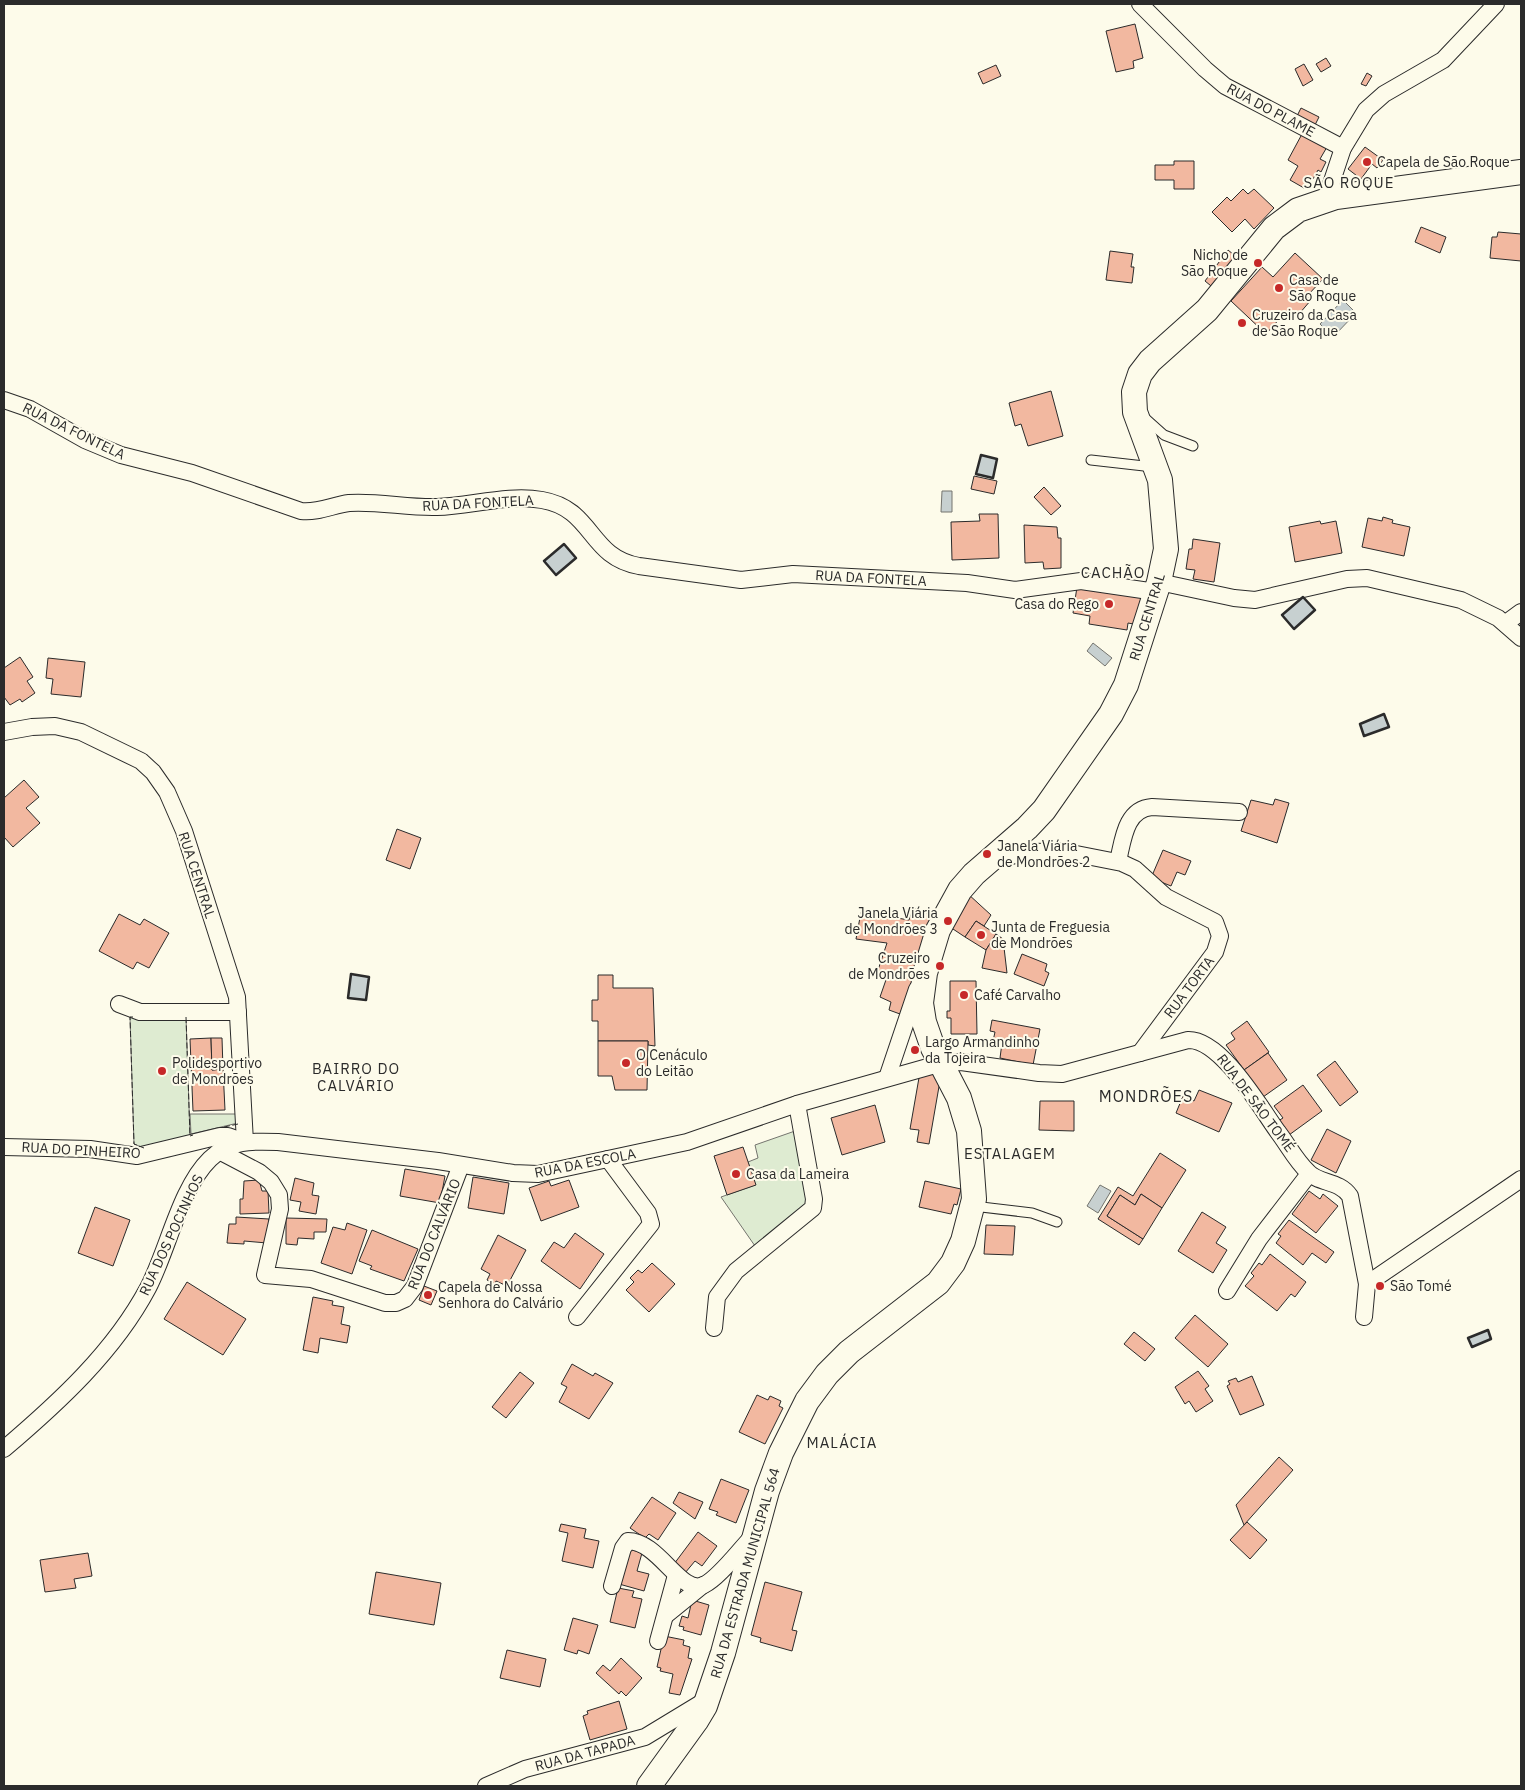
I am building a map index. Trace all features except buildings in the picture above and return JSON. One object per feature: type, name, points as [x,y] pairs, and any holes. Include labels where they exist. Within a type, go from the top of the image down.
[{"type":"main road","name":"RUA CENTRAL","points":[[930,954],[943,919],[954,899],[974,874],[1027,828],[1044,810],[1117,704],[1130,675],[1157,587],[1165,557],[1166,542],[1161,486],[1156,468],[1136,419],[1134,405],[1135,385],[1146,364],[1207,310],[1268,235],[1298,210],[1326,199],[1521,172]]},
{"type":"main road","points":[[930,954],[922,988],[922,1013],[929,1040],[942,1063]]},
{"type":"main road","name":"RUA DA ESTRADA MUNICIPAL 564","points":[[649,1786],[696,1721],[707,1699],[723,1653],[767,1491],[781,1453],[813,1392],[848,1352],[944,1276],[957,1256],[973,1206],[972,1157],[968,1122],[960,1098],[942,1063]]},
{"type":"street","name":"RUA DO PLAME","points":[[1140,4],[1205,69],[1225,86],[1343,148]]},
{"type":"street","points":[[1326,199],[1343,148],[1356,123],[1372,104],[1384,94],[1443,60],[1496,4]]},
{"type":"street","name":"RUA DA FONTELA","points":[[4,400],[30,409],[85,440],[121,455],[192,473],[301,510],[320,510],[350,503],[436,507],[534,499],[555,503],[570,510],[582,521],[608,554],[625,563],[639,566],[741,580],[793,574],[967,583],[1015,590],[1081,581],[1157,587],[1255,600],[1347,579],[1367,578],[1454,598],[1476,606],[1506,623],[1521,638]]},
{"type":"street","points":[[1506,623],[1521,612]]},
{"type":"street","name":"RUA CENTRAL","points":[[4,732],[45,726],[72,729],[133,756],[153,772],[170,798],[184,831],[235,989],[245,1142]]},
{"type":"street","points":[[1118,861],[1129,823],[1137,812],[1144,808],[1239,812]]},
{"type":"street","name":"RUA TORTA","points":[[990,860],[1052,851],[1070,852],[1118,861],[1136,869],[1166,897],[1215,922],[1220,931],[1220,942],[1215,952],[1140,1053]]},
{"type":"street","points":[[887,1078],[930,954]]},
{"type":"street","points":[[119,1004],[140,1012],[238,1012]]},
{"type":"street","name":"RUA DE SÃO TOMÉ","points":[[942,1063],[961,1062],[1054,1074],[1070,1073],[1188,1040],[1200,1041],[1212,1047],[1229,1065],[1309,1174]]},
{"type":"street","points":[[887,1078],[942,1063]]},
{"type":"street","name":"RUA DA ESCOLA","points":[[245,1142],[284,1143],[530,1174],[687,1142],[797,1104],[887,1078]]},
{"type":"street","points":[[714,1328],[717,1297],[736,1271],[813,1208],[814,1199],[797,1104]]},
{"type":"street","name":"RUA DO PINHEIRO","points":[[4,1147],[90,1149],[137,1156],[220,1136],[228,1136],[245,1142]]},
{"type":"street","name":"RUA DOS POCINHOS","points":[[4,1449],[87,1372],[120,1333],[154,1276],[192,1184],[203,1166],[219,1151],[234,1144],[245,1142]]},
{"type":"street","name":"RUA DO CALVÁRIO","points":[[219,1151],[259,1172],[271,1182],[279,1195],[280,1209],[265,1275],[310,1279],[390,1303],[405,1299],[415,1286],[461,1164]]},
{"type":"street","points":[[577,1317],[651,1224],[648,1213],[608,1159]]},
{"type":"street","points":[[1227,1290],[1259,1239],[1309,1174],[1340,1186],[1350,1196],[1367,1284],[1364,1317]]},
{"type":"street","points":[[1367,1284],[1521,1179]]},
{"type":"street","points":[[666,1615],[714,1578],[755,1533]]},
{"type":"street","points":[[612,1586],[623,1548],[630,1541],[651,1548],[676,1574],[690,1585],[703,1585]]},
{"type":"street","points":[[658,1641],[676,1574]]},
{"type":"street","name":"RUA DA TAPADA","points":[[486,1786],[524,1769],[640,1739],[707,1699]]},
{"type":"lane","points":[[1134,405],[1157,430],[1192,446]]},
{"type":"lane","points":[[1091,460],[1156,468]]},
{"type":"lane","points":[[973,1206],[1032,1213],[1058,1222]]},
{"type":"green space","name":"Polidesportivo de Mondrões","points":[[130,1017],[186,1017],[190,1136],[144,1148],[134,1144]]},
{"type":"green space","points":[[190,1114],[238,1114],[238,1123],[191,1134]]},
{"type":"green space","points":[[795,1131],[810,1204],[755,1246],[721,1197],[755,1185],[748,1162],[758,1158],[755,1145]]},
{"type":"shaded area","points":[[1343,300],[1356,313],[1333,337],[1320,324]]},
{"type":"shaded area","points":[[981,455],[997,459],[993,478],[976,474]]},
{"type":"shaded area","points":[[942,491],[952,491],[952,512],[941,512]]},
{"type":"shaded area","points":[[564,544],[576,558],[556,575],[544,561]]},
{"type":"shaded area","points":[[1303,597],[1315,610],[1294,629],[1282,615]]},
{"type":"shaded area","points":[[1093,643],[1112,658],[1105,666],[1087,651]]},
{"type":"shaded area","points":[[1384,714],[1389,727],[1364,736],[1360,724]]},
{"type":"shaded area","points":[[351,974],[369,977],[366,1000],[348,998]]},
{"type":"shaded area","points":[[1100,1185],[1111,1191],[1098,1213],[1087,1206]]},
{"type":"shaded area","points":[[1488,1330],[1491,1339],[1472,1347],[1468,1338]]},
{"type":"fence","points":[[133,1017],[130,1017],[134,1144],[144,1148]]},
{"type":"fence","points":[[186,1017],[190,1136],[193,1135]]},
{"type":"fence","points":[[224,1127],[238,1124]]},
{"type":"wall","points":[[981,455],[997,459],[993,478],[976,474],[981,455]]},
{"type":"wall","points":[[564,544],[576,558],[556,575],[544,561],[564,544]]},
{"type":"wall","points":[[1303,597],[1315,610],[1294,629],[1282,615],[1303,597]]},
{"type":"wall","points":[[1384,714],[1389,727],[1364,736],[1360,724],[1384,714]]},
{"type":"wall","points":[[351,974],[369,977],[366,1000],[348,998],[351,974]]},
{"type":"wall","points":[[1488,1330],[1491,1339],[1472,1347],[1468,1338],[1488,1330]]},
{"type":"place","name":"Capela de São Roque","points":[[1367,162]]},
{"type":"place","name":"Nicho de São Roque","points":[[1258,263]]},
{"type":"place","name":"Casa de São Roque","points":[[1279,288]]},
{"type":"place","name":"Cruzeiro da Casa de São Roque","points":[[1242,323]]},
{"type":"place","name":"Casa do Rego","points":[[1109,604]]},
{"type":"place","name":"Janela Viária de Mondrões 2","points":[[987,854]]},
{"type":"place","name":"Janela Viária de Mondrões 3","points":[[948,921]]},
{"type":"place","name":"Junta de Freguesia de Mondrões","points":[[981,935]]},
{"type":"place","name":"Cruzeiro de Mondrões","points":[[940,966]]},
{"type":"place","name":"Café Carvalho","points":[[964,995]]},
{"type":"place","name":"Largo Armandinho da Tojeira","points":[[915,1050]]},
{"type":"place","name":"O Cenáculo do Leitão","points":[[626,1063]]},
{"type":"place","name":"Polidesportivo de Mondrões","points":[[162,1071]]},
{"type":"place","name":"Casa da Lameira","points":[[736,1174]]},
{"type":"place","name":"São Tomé","points":[[1380,1286]]},
{"type":"place","name":"Capela de Nossa Senhora do Calvário","points":[[428,1295]]},
{"type":"district","name":"SÃO ROQUE","points":[[1349,182]]},
{"type":"district","name":"CACHÃO","points":[[1113,572]]},
{"type":"district","name":"BAIRRO DO CALVÁRIO","points":[[356,1076]]},
{"type":"district","name":"MONDRÕES","points":[[1146,1096]]},
{"type":"district","name":"ESTALAGEM","points":[[1010,1153]]},
{"type":"district","name":"MALÁCIA","points":[[842,1442]]}]
